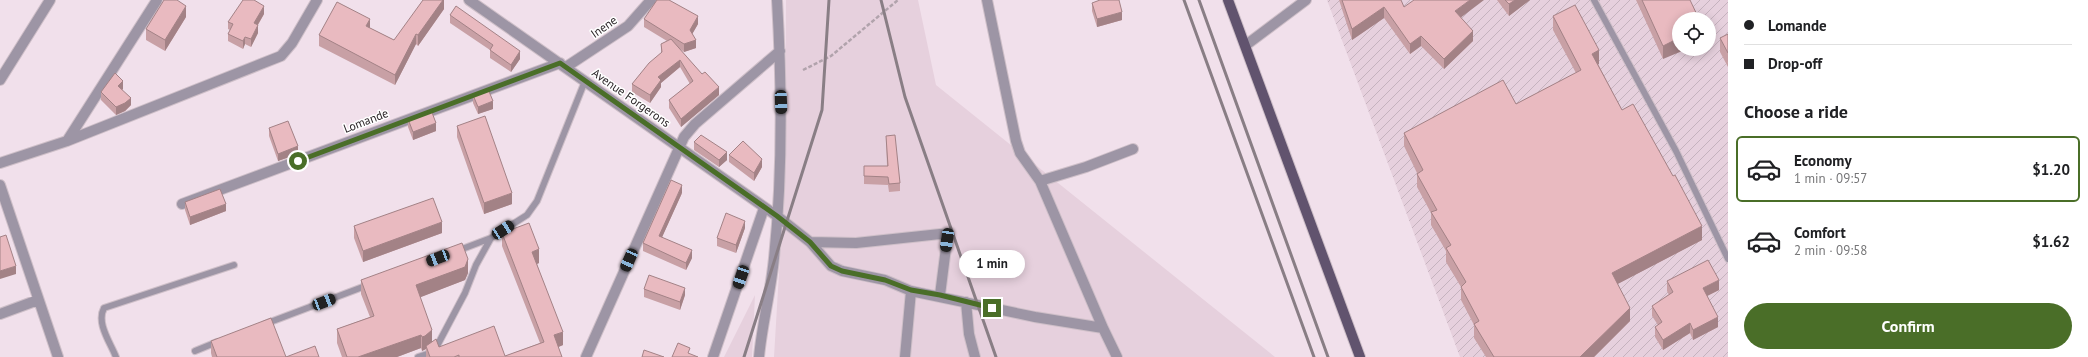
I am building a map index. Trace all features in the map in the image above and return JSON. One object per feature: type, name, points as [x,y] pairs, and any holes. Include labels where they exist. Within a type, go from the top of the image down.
[{"type":"main road","points":[[1228,0],[1246,45],[1360,357]]},
{"type":"street","points":[[0,80],[50,0]]},
{"type":"street","points":[[67,141],[157,0]]},
{"type":"street","points":[[0,163],[67,141],[281,56],[292,43],[317,0]]},
{"type":"street","name":"Avenue Forgerons","points":[[470,0],[777,216],[810,242],[831,266],[842,271],[885,280],[911,290],[940,295],[1035,317],[1104,328]]},
{"type":"street","name":"Inene","points":[[563,65],[628,26],[651,0]]},
{"type":"street","points":[[758,357],[774,260],[777,216],[782,115],[780,51],[776,0]]},
{"type":"street","points":[[987,0],[1016,141],[1023,158],[1040,181],[1117,357]]},
{"type":"street","points":[[1246,45],[1306,0]]},
{"type":"street","points":[[586,357],[684,137],[695,124],[780,51]]},
{"type":"street","name":"Lomande","points":[[182,204],[563,65]]},
{"type":"street","points":[[1040,181],[1086,167],[1133,149]]},
{"type":"street","points":[[0,185],[58,357]]},
{"type":"street","points":[[713,357],[764,208]]},
{"type":"street","points":[[810,242],[856,243],[940,234],[946,236],[947,240],[940,295]]},
{"type":"street","points":[[905,357],[911,290]]},
{"type":"street","points":[[0,314],[38,300]]},
{"type":"street","points":[[966,302],[969,334],[975,357]]},
{"type":"lane","points":[[1594,0],[1676,151],[1728,259]]},
{"type":"lane","points":[[452,253],[491,238],[527,215],[537,201],[585,81]]},
{"type":"lane","points":[[418,357],[427,354],[437,346],[466,293],[476,265],[491,238]]},
{"type":"lane","points":[[116,357],[100,321],[104,308],[234,265]]},
{"type":"lane","points":[[261,326],[371,284]]},
{"type":"lane","points":[[195,351],[224,340]]},
{"type":"path","points":[[803,70],[831,56],[898,0]]},
{"type":"shaded area","points":[[786,0],[918,0],[936,85],[1275,357],[774,357],[785,172]]},
{"type":"shaded area","points":[[1327,0],[1728,0],[1728,357],[1460,357]]},
{"type":"shaded area","points":[[755,295],[752,357],[724,357]]},
{"type":"building","points":[[164,0],[177,0],[186,6],[165,40],[146,29]]},
{"type":"building","points":[[243,0],[254,0],[264,6],[254,23],[258,25],[251,39],[245,37],[243,41],[228,34],[233,24],[228,22]]},
{"type":"building","points":[[423,0],[443,0],[418,35],[416,34],[395,75],[319,35],[337,2],[370,19],[366,26],[394,40]]},
{"type":"building","points":[[657,0],[669,0],[698,16],[690,30],[696,40],[684,44],[644,19]]},
{"type":"building","points":[[1100,0],[1119,0],[1122,12],[1097,19],[1092,3]]},
{"type":"building","points":[[1342,0],[1401,0],[1404,7],[1414,0],[1470,0],[1455,11],[1473,31],[1444,59],[1421,36],[1410,44],[1384,7],[1352,29]]},
{"type":"building","points":[[1505,0],[1515,0],[1509,4]]},
{"type":"building","points":[[1642,0],[1690,0],[1696,12],[1672,12],[1672,42],[1663,46]]},
{"type":"building","points":[[1575,5],[1599,50],[1592,54],[1622,110],[1633,104],[1673,176],[1675,175],[1702,226],[1612,273],[1630,308],[1580,357],[1494,357],[1474,324],[1479,321],[1461,287],[1466,282],[1446,248],[1451,245],[1431,212],[1437,210],[1417,174],[1423,170],[1404,133],[1503,80],[1516,104],[1581,70],[1553,16]]},
{"type":"building","points":[[456,6],[520,51],[511,65],[490,50],[493,45],[450,15]]},
{"type":"building","points":[[1728,34],[1728,53],[1720,38]]},
{"type":"building","points":[[671,39],[702,74],[705,72],[719,87],[681,119],[669,100],[693,81],[680,60],[658,77],[661,80],[650,95],[632,84],[649,63],[662,52],[661,44]]},
{"type":"building","points":[[115,73],[123,81],[118,86],[131,98],[125,103],[116,107],[101,92]]},
{"type":"building","points":[[488,89],[493,101],[478,107],[473,95]]},
{"type":"building","points":[[431,110],[436,123],[413,132],[408,119]]},
{"type":"building","points":[[485,116],[512,193],[484,203],[457,126]]},
{"type":"building","points":[[288,121],[298,146],[278,154],[269,128]]},
{"type":"building","points":[[701,135],[727,152],[719,160],[694,142]]},
{"type":"building","points":[[895,135],[900,183],[889,184],[888,177],[864,176],[864,166],[888,166],[886,136]]},
{"type":"building","points":[[743,141],[762,159],[754,173],[729,155]]},
{"type":"building","points":[[671,180],[682,185],[659,236],[692,250],[686,263],[643,243]]},
{"type":"building","points":[[220,189],[226,204],[190,217],[185,202]]},
{"type":"building","points":[[433,198],[442,222],[363,251],[354,226]]},
{"type":"building","points":[[726,213],[745,221],[736,245],[717,238]]},
{"type":"building","points":[[529,223],[539,249],[532,252],[563,332],[554,335],[562,357],[459,357],[459,355],[454,357],[430,357],[426,346],[436,339],[439,347],[494,326],[505,356],[544,342],[502,233]]},
{"type":"building","points":[[6,235],[16,266],[0,271],[0,237]]},
{"type":"building","points":[[462,243],[468,259],[465,267],[416,285],[432,330],[422,337],[421,335],[358,357],[347,357],[337,329],[374,316],[361,280]]},
{"type":"building","points":[[1708,260],[1719,280],[1703,288],[1718,317],[1693,330],[1690,323],[1663,340],[1655,327],[1662,322],[1652,306],[1673,292],[1667,281]]},
{"type":"building","points":[[649,275],[685,288],[680,302],[644,289]]},
{"type":"building","points":[[271,318],[286,357],[217,357],[211,341]]},
{"type":"building","points":[[678,343],[690,348],[688,353],[698,357],[672,357]]},
{"type":"building","points":[[315,346],[319,357],[286,357]]},
{"type":"building","points":[[644,350],[664,357],[642,357]]},
{"type":"railway","points":[[744,357],[822,110],[829,0]]},
{"type":"railway","points":[[881,0],[905,97],[996,357]]},
{"type":"railway","points":[[1184,0],[1314,357]]},
{"type":"railway","points":[[1199,0],[1328,357]]},
{"type":"route","points":[[298,161],[560,63],[777,216],[785,224],[810,242],[831,266],[842,271],[885,280],[911,290],[940,295],[977,306],[992,308]]}]
